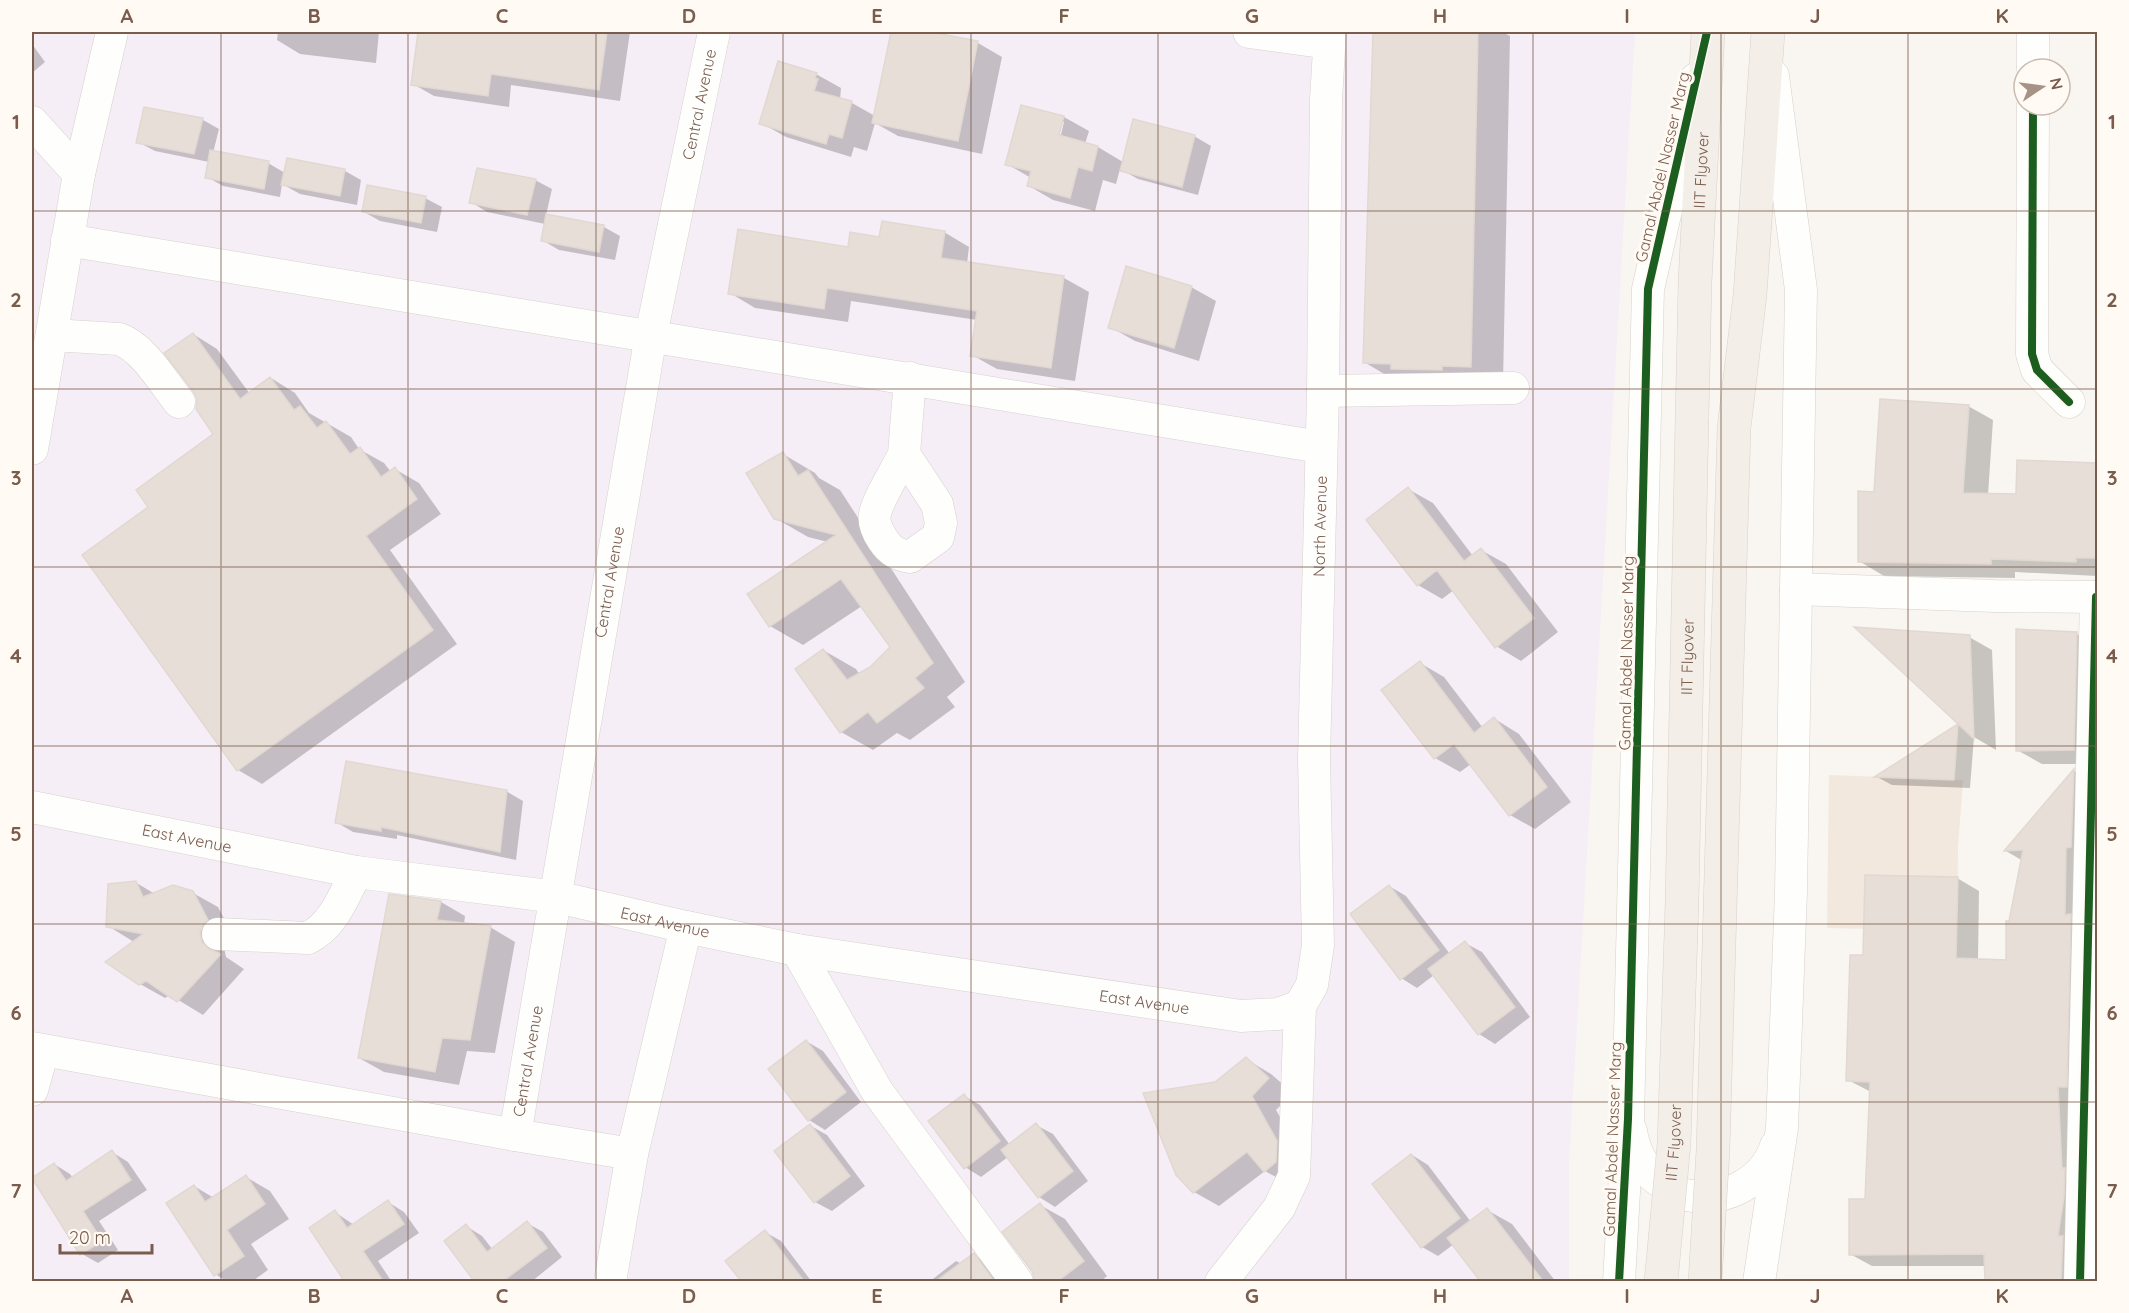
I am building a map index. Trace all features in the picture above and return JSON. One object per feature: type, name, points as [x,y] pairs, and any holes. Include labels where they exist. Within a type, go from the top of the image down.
[{"type":"main road","name":"IIT Flyover","points":[[1661,1281],[1674,1133],[1695,282],[1708,32]]},
{"type":"main road","points":[[1705,1281],[1713,1150],[1734,428],[1750,295],[1768,33]]},
{"type":"street","points":[[33,434],[79,174],[112,32]]},
{"type":"street","name":"Central Avenue","points":[[515,1135],[651,335],[714,32]]},
{"type":"street","points":[[1249,32],[1329,38]]},
{"type":"street","name":"Gamal Abdel Nasser Marg","points":[[1619,1281],[1628,1119],[1648,289],[1708,32]]},
{"type":"street","points":[[2033,32],[2033,57]]},
{"type":"street","points":[[1759,1281],[1782,1128],[1791,892],[1801,290],[1768,33]]},
{"type":"street","name":"North Avenue","points":[[1300,1006],[1312,985],[1318,945],[1314,759],[1329,38]]},
{"type":"street","points":[[2032,117],[2032,354],[2037,370],[2069,402]]},
{"type":"street","points":[[32,122],[79,174]]},
{"type":"street","points":[[67,240],[1320,447]]},
{"type":"street","points":[[52,335],[119,339],[128,342],[138,349],[179,402]]},
{"type":"street","points":[[904,454],[910,378]]},
{"type":"street","points":[[1323,391],[1513,388]]},
{"type":"street","points":[[1796,589],[2097,597],[2094,869],[2080,1281]]},
{"type":"street","name":"East Avenue","points":[[32,807],[357,872],[557,897],[797,950],[1241,1016],[1278,1014],[1300,1006]]},
{"type":"street","points":[[218,934],[308,939],[329,922],[357,872]]},
{"type":"street","points":[[610,1281],[632,1154],[686,927]]},
{"type":"street","points":[[797,950],[877,1091],[1017,1281]]},
{"type":"street","points":[[1221,1281],[1279,1208],[1294,1176],[1300,1006]]},
{"type":"street","points":[[32,1090],[37,1049]]},
{"type":"street","name":"Central Avenue","points":[[37,1049],[632,1154]]},
{"type":"street","points":[[1628,1119],[1635,1152],[1655,1179],[1685,1195],[1718,1196],[1749,1184],[1772,1160],[1782,1128]]},
{"type":"shaded area","points":[[32,32],[1635,32],[1569,1162],[1569,1281],[32,1281]]},
{"type":"shaded area","points":[[1829,775],[1963,780],[1958,847],[1957,931],[1827,928]]},
{"type":"building","points":[[418,32],[607,32],[599,90],[491,74],[488,96],[411,85]]},
{"type":"building","points":[[891,32],[931,32],[978,41],[958,141],[872,123]]},
{"type":"building","points":[[1373,32],[1478,32],[1471,367],[1442,366],[1442,370],[1391,369],[1391,364],[1363,363]]},
{"type":"building","points":[[778,61],[817,73],[815,78],[818,79],[814,91],[852,101],[842,138],[829,134],[826,144],[759,124]]},
{"type":"building","points":[[1021,105],[1064,116],[1059,135],[1098,146],[1092,171],[1078,167],[1070,198],[1027,186],[1031,171],[1005,165]]},
{"type":"building","points":[[144,107],[203,118],[194,154],[136,143]]},
{"type":"building","points":[[1133,119],[1195,135],[1182,187],[1120,171]]},
{"type":"building","points":[[210,150],[269,161],[264,189],[205,178]]},
{"type":"building","points":[[287,158],[345,169],[340,196],[281,185]]},
{"type":"building","points":[[477,168],[536,179],[527,215],[469,203]]},
{"type":"building","points":[[367,185],[426,196],[421,223],[362,212]]},
{"type":"building","points":[[546,214],[604,225],[599,252],[541,241]]},
{"type":"building","points":[[882,221],[945,231],[941,258],[1064,276],[1051,368],[970,356],[977,311],[827,288],[824,309],[728,294],[738,229],[848,247],[850,232],[879,237]]},
{"type":"building","points":[[1126,266],[1192,286],[1174,348],[1108,328]]},
{"type":"building","points":[[193,333],[240,399],[270,377],[294,410],[300,406],[317,428],[326,421],[350,454],[360,447],[381,477],[395,467],[417,499],[366,536],[433,630],[237,771],[82,555],[148,507],[136,490],[213,434],[196,409],[197,399],[193,391],[164,353]]},
{"type":"building","points":[[1880,399],[1969,405],[1963,493],[2016,494],[2017,460],[2097,463],[2097,558],[2076,558],[2076,562],[1991,559],[1991,564],[1858,562],[1858,491],[1874,492]]},
{"type":"building","points":[[783,452],[798,476],[808,470],[933,663],[915,678],[924,688],[877,723],[868,712],[840,733],[795,669],[823,649],[847,680],[870,667],[890,647],[841,579],[769,627],[747,594],[836,535],[774,519],[746,473]]},
{"type":"building","points":[[1408,487],[1464,561],[1481,548],[1534,618],[1495,648],[1437,570],[1417,586],[1366,520]]},
{"type":"building","points":[[1854,627],[1970,635],[1974,739],[1958,724]]},
{"type":"building","points":[[2016,629],[2077,632],[2074,750],[2016,751]]},
{"type":"building","points":[[1420,661],[1474,733],[1494,717],[1547,787],[1509,816],[1454,744],[1434,759],[1381,690]]},
{"type":"building","points":[[1958,724],[1954,780],[1874,777]]},
{"type":"building","points":[[346,761],[507,790],[500,852],[381,827],[381,831],[335,823]]},
{"type":"building","points":[[2074,769],[2071,847],[2066,848],[2065,915],[2071,914],[2067,1087],[2058,1087],[2062,1168],[2065,1168],[2064,1197],[2058,1236],[2063,1236],[2061,1281],[1985,1281],[1984,1254],[1849,1255],[1849,1199],[1865,1199],[1870,1082],[1846,1081],[1850,955],[1863,955],[1865,875],[1958,877],[1956,958],[2006,960],[2006,921],[2009,921],[2023,850],[2004,851]]},
{"type":"building","points":[[136,881],[143,897],[173,885],[193,891],[208,920],[200,933],[202,942],[209,949],[221,954],[177,1002],[146,981],[139,985],[105,962],[143,934],[106,927],[108,884]]},
{"type":"building","points":[[1389,885],[1439,950],[1400,980],[1350,914]]},
{"type":"building","points":[[389,894],[441,901],[437,920],[491,926],[470,1040],[442,1038],[435,1072],[358,1058]]},
{"type":"building","points":[[1465,941],[1515,1007],[1478,1035],[1428,969]]},
{"type":"building","points":[[806,1040],[846,1092],[808,1121],[768,1069]]},
{"type":"building","points":[[1246,1057],[1269,1078],[1252,1096],[1277,1141],[1276,1162],[1264,1172],[1247,1152],[1193,1193],[1176,1175],[1143,1093],[1215,1082]]},
{"type":"building","points":[[964,1094],[1000,1141],[964,1169],[928,1121]]},
{"type":"building","points":[[1036,1123],[1073,1171],[1038,1198],[1001,1150]]},
{"type":"building","points":[[810,1124],[850,1176],[814,1203],[774,1151]]},
{"type":"building","points":[[112,1150],[131,1180],[83,1211],[102,1241],[80,1255],[32,1178],[54,1163],[66,1181]]},
{"type":"building","points":[[1411,1154],[1460,1218],[1421,1248],[1372,1184]]},
{"type":"building","points":[[246,1175],[265,1204],[227,1230],[244,1256],[214,1276],[166,1203],[194,1185],[205,1202]]},
{"type":"building","points":[[388,1200],[404,1224],[363,1251],[383,1281],[344,1281],[309,1228],[335,1210],[347,1228]]},
{"type":"building","points":[[1040,1203],[1084,1261],[1058,1281],[1035,1281],[1032,1271],[1002,1232]]},
{"type":"building","points":[[1487,1208],[1543,1281],[1480,1281],[1447,1238]]},
{"type":"building","points":[[527,1221],[547,1248],[503,1281],[474,1281],[444,1241],[466,1224],[487,1252]]},
{"type":"building","points":[[765,1230],[804,1281],[741,1281],[725,1261]]},
{"type":"building","points":[[974,1253],[994,1281],[936,1281]]},
{"type":"cycle path","points":[[1619,1282],[1628,1119],[1648,289],[1707,32]]},
{"type":"cycle path","points":[[2033,117],[2032,354],[2037,370],[2069,402]]},
{"type":"cycle path","points":[[2080,1282],[2096,597]]}]
